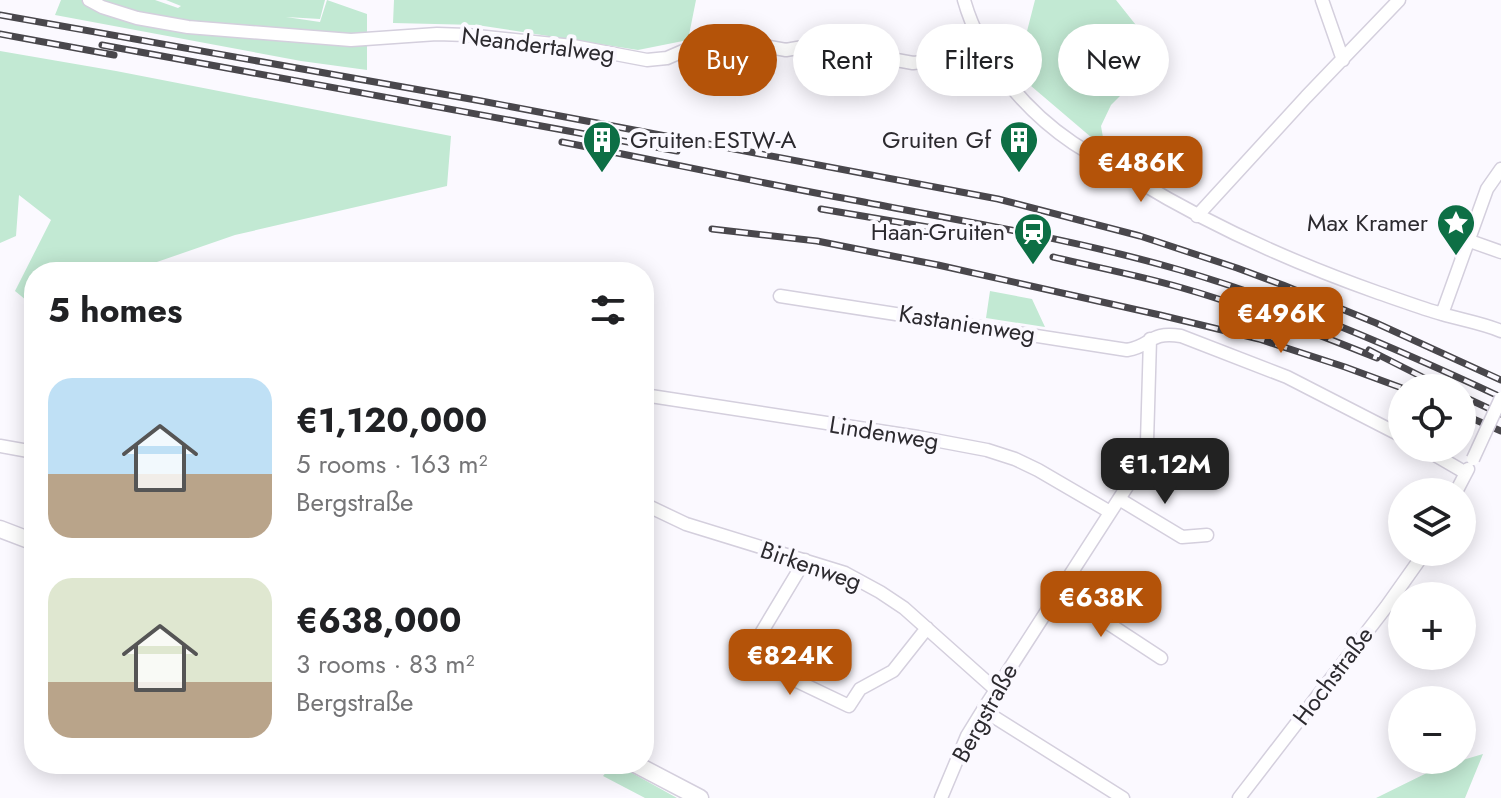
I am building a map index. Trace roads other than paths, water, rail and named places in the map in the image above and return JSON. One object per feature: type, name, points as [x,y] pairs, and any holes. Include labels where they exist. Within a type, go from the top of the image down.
[{"type":"main road","points":[[0,529],[24,538]]},
{"type":"main road","points":[[654,774],[700,798]]},
{"type":"street","name":"Neandertalweg","points":[[89,0],[137,18],[188,27],[351,40],[467,35],[573,46],[647,60],[667,58],[704,42],[725,39],[786,50],[814,45],[916,63]]},
{"type":"street","points":[[964,0],[973,24]]},
{"type":"street","points":[[1322,0],[1343,60]]},
{"type":"street","points":[[1197,216],[1399,0]]},
{"type":"street","points":[[1021,96],[1071,141],[1197,216],[1282,256],[1376,292],[1501,331]]},
{"type":"street","points":[[1442,314],[1487,189],[1499,175]]},
{"type":"street","points":[[1467,240],[1501,252]]},
{"type":"street","name":"Kastanienweg","points":[[780,296],[1127,350],[1137,348],[1163,333],[1181,336],[1287,377],[1388,427]]},
{"type":"street","name":"Bergstraße","points":[[941,798],[967,736],[1144,457],[1150,339]]},
{"type":"street","name":"Lindenweg","points":[[654,397],[987,450],[1038,470],[1110,512]]},
{"type":"street","points":[[1463,478],[1501,398]]},
{"type":"street","points":[[0,446],[24,450]]},
{"type":"street","points":[[1462,462],[1470,465]]},
{"type":"street","points":[[1119,499],[1182,537],[1207,535]]},
{"type":"street","name":"Birkenweg","points":[[654,509],[686,524],[845,573],[904,608],[996,690]]},
{"type":"street","points":[[805,560],[751,650],[755,661],[849,706],[860,689],[893,671],[927,628]]},
{"type":"street","name":"Hochstraße","points":[[1239,798],[1415,566]]},
{"type":"street","points":[[1059,591],[1161,658]]},
{"type":"street","points":[[983,710],[1123,798]]},
{"type":"railway","points":[[0,15],[476,100],[998,199],[1140,236],[1237,268],[1376,323],[1501,380]]},
{"type":"railway","points":[[0,34],[114,55]]},
{"type":"railway","points":[[102,45],[677,151]]},
{"type":"railway","points":[[562,142],[1017,231],[1140,259],[1302,312],[1501,397]]},
{"type":"railway","points":[[821,209],[963,233]]},
{"type":"railway","points":[[712,229],[817,241],[1160,315],[1259,339],[1388,383]]},
{"type":"railway","points":[[1053,257],[1204,294],[1377,358]]},
{"type":"railway","points":[[1369,350],[1416,374]]},
{"type":"railway","points":[[1476,402],[1501,414]]},
{"type":"railway","points":[[1476,420],[1501,431]]},
{"type":"place","name":"Gruiten ESTW-A","points":[[602,174]]},
{"type":"place","name":"Gruiten Gf","points":[[1019,174]]},
{"type":"place","name":"Max Kramer","points":[[1456,257]]},
{"type":"place","name":"Haan-Gruiten","points":[[1033,266]]}]
